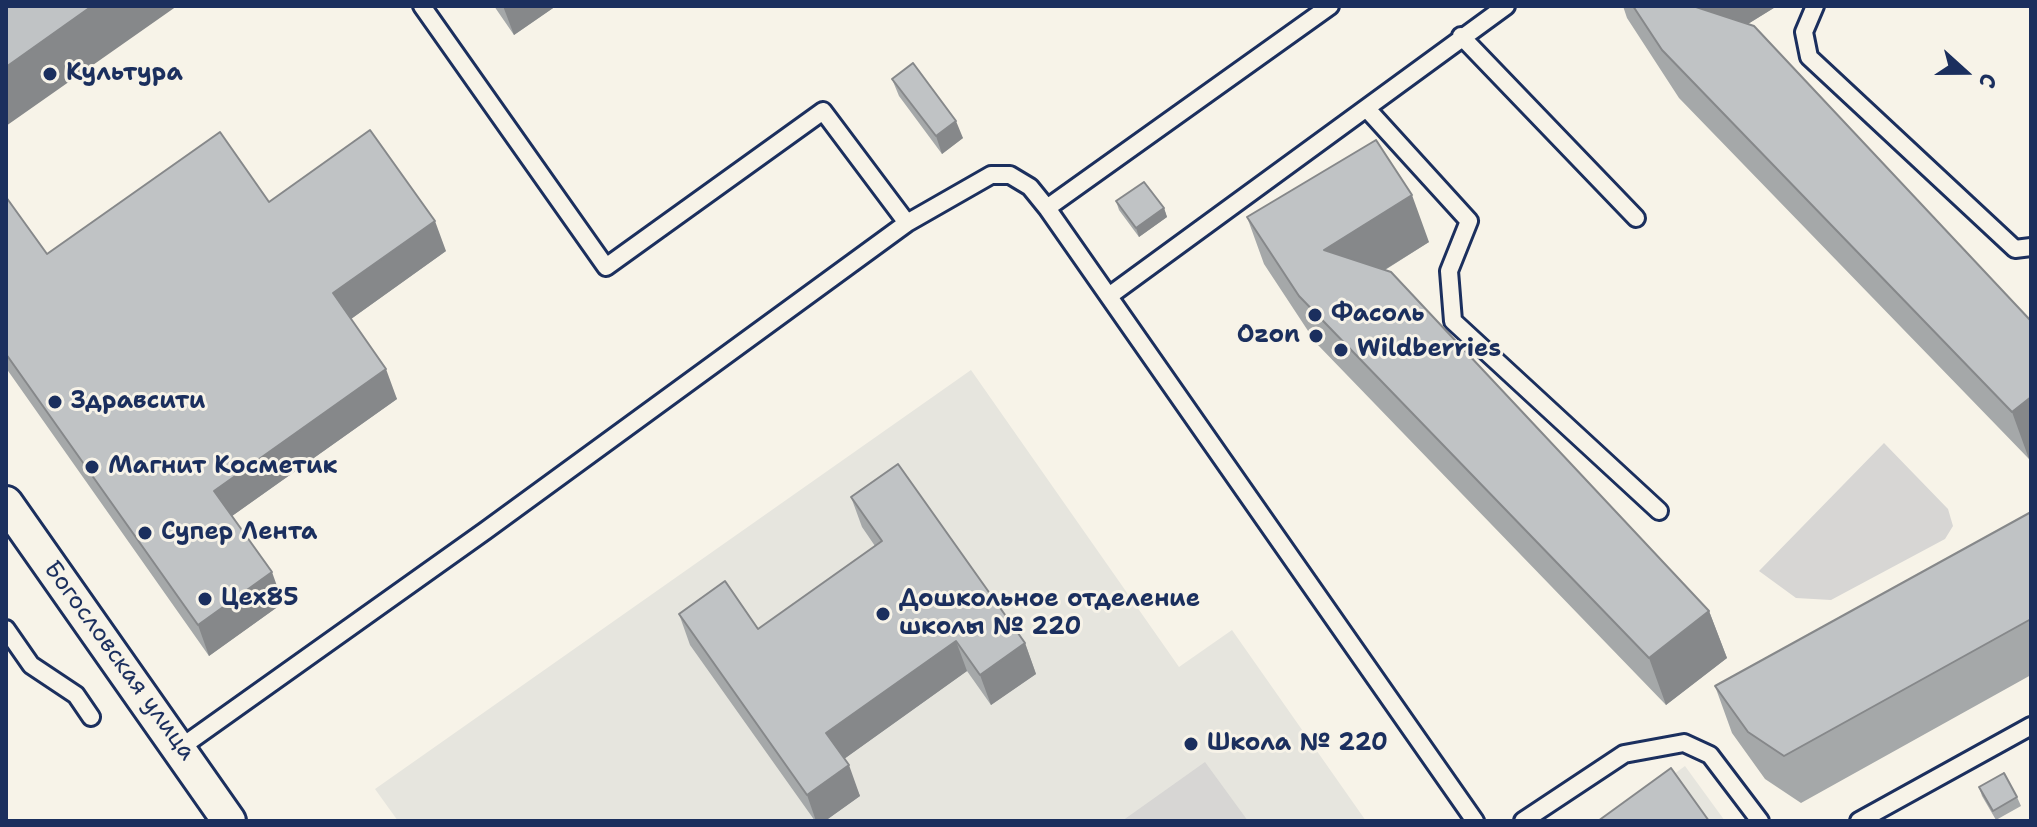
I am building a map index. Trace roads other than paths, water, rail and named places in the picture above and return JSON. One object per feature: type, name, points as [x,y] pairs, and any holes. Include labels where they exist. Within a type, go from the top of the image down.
[{"type":"street","name":"Богословская улица","points":[[6,503],[229,821]]},
{"type":"lane","points":[[422,6],[606,267],[823,111],[907,223]]},
{"type":"lane","points":[[1109,296],[1368,110],[1461,36],[1506,6]]},
{"type":"lane","points":[[1815,6],[1804,32],[1809,57],[2015,249],[2031,247]]},
{"type":"lane","points":[[1047,208],[1323,8]]},
{"type":"lane","points":[[1461,36],[1636,218]]},
{"type":"lane","points":[[1368,110],[1469,221],[1449,271],[1453,321],[1659,511]]},
{"type":"lane","points":[[180,748],[485,531],[907,223],[991,175],[1010,175],[1030,187],[1047,208],[1475,821]]},
{"type":"lane","points":[[6,629],[31,665],[76,695],[91,717]]},
{"type":"lane","points":[[1859,821],[2031,726]]},
{"type":"lane","points":[[1523,821],[1624,754],[1684,743],[1710,755],[1760,821]]},
{"type":"place","name":"Культура","points":[[50,74]]},
{"type":"place","name":"Фасоль","points":[[1315,315]]},
{"type":"place","name":"Ozon","points":[[1316,336]]},
{"type":"place","name":"Wildberries","points":[[1341,350]]},
{"type":"place","name":"Здравсити","points":[[55,402]]},
{"type":"place","name":"Магнит Косметик","points":[[92,467]]},
{"type":"place","name":"Супер Лента","points":[[145,533]]},
{"type":"place","name":"Цех85","points":[[205,599]]},
{"type":"place","name":"Дошкольное отделение школы № 220","points":[[883,614]]},
{"type":"place","name":"Школа № 220","points":[[1191,744]]}]
